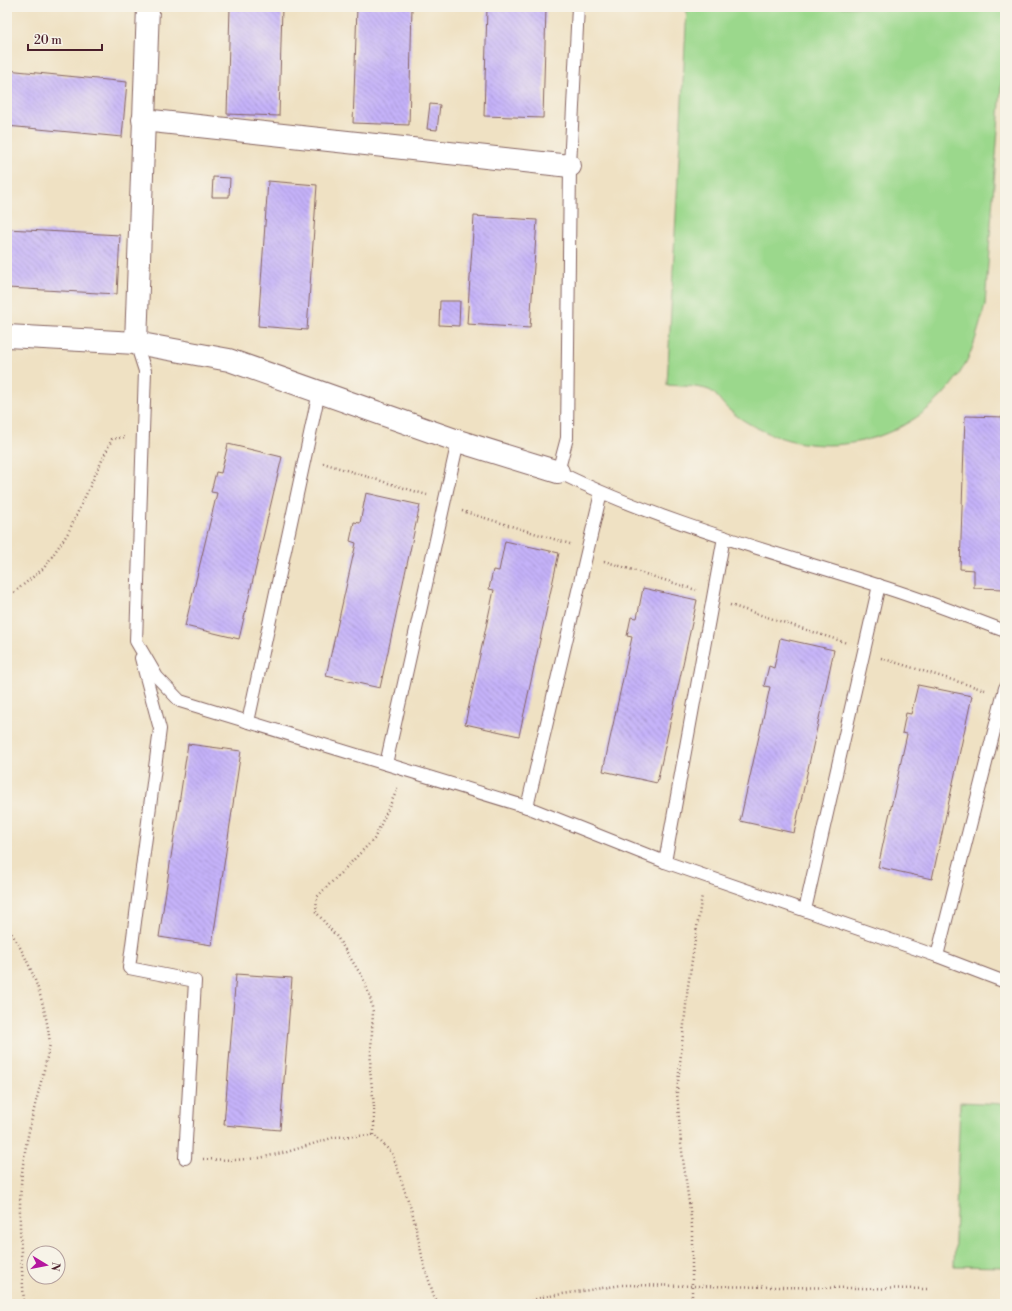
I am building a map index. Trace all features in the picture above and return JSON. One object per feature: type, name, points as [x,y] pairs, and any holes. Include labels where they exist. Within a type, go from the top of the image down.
[{"type":"street","points":[[136,343],[148,7]]},
{"type":"street","points":[[143,120],[570,166]]},
{"type":"street","points":[[7,336],[136,343],[229,360],[458,440],[558,472]]},
{"type":"lane","points":[[578,7],[570,166],[568,438],[558,472],[601,493],[724,537],[879,585],[1005,631]]},
{"type":"lane","points":[[136,343],[145,371],[136,641],[160,729],[129,968],[195,981],[185,1158]]},
{"type":"lane","points":[[248,722],[319,392]]},
{"type":"lane","points":[[386,764],[458,440]]},
{"type":"lane","points":[[527,807],[601,493]]},
{"type":"lane","points":[[665,862],[724,537]]},
{"type":"lane","points":[[805,910],[879,585]]},
{"type":"lane","points":[[136,641],[157,677],[180,702],[527,807],[665,862],[937,956],[1005,982]]},
{"type":"lane","points":[[937,956],[1004,692]]},
{"type":"path","points":[[7,596],[12,594],[44,568],[68,533],[112,438],[143,434]]},
{"type":"path","points":[[305,458],[445,500],[455,509],[587,550],[596,558],[713,596],[731,606],[865,649],[878,656],[1004,692]]},
{"type":"path","points":[[374,1136],[374,1106],[370,1070],[373,1038],[370,997],[363,978],[337,937],[316,912],[316,906],[317,897],[374,839],[388,811],[404,769]]},
{"type":"path","points":[[692,1304],[692,1225],[681,1144],[677,1092],[688,986],[705,876]]},
{"type":"path","points":[[7,927],[26,961],[36,985],[48,1027],[50,1044],[26,1146],[21,1185],[20,1213],[24,1304]]},
{"type":"path","points":[[185,1158],[235,1160],[259,1158],[287,1152],[335,1137],[374,1136],[392,1153],[413,1215],[424,1265],[434,1296],[439,1304]]},
{"type":"path","points":[[520,1304],[543,1297],[622,1285],[930,1289]]},
{"type":"green space","points":[[687,7],[1005,7],[1005,35],[985,305],[973,346],[963,368],[947,390],[927,409],[905,424],[881,435],[855,442],[829,445],[802,443],[776,436],[751,425],[728,409],[709,390],[694,387],[667,385]]},
{"type":"green space","points":[[960,1102],[1005,1104],[1005,1267],[954,1266]]},
{"type":"building","points":[[230,7],[282,7],[279,116],[227,114]]},
{"type":"building","points":[[357,7],[412,7],[409,125],[353,123]]},
{"type":"building","points":[[487,7],[546,7],[543,118],[484,116]]},
{"type":"building","points":[[7,70],[127,82],[122,137],[7,126]]},
{"type":"building","points":[[430,104],[440,105],[437,130],[427,129]]},
{"type":"building","points":[[213,177],[230,178],[229,197],[212,197]]},
{"type":"building","points":[[268,181],[317,185],[307,330],[258,326]]},
{"type":"building","points":[[474,216],[537,220],[530,328],[467,324]]},
{"type":"building","points":[[7,229],[120,235],[117,294],[7,288]]},
{"type":"building","points":[[440,301],[460,301],[459,326],[439,325]]},
{"type":"building","points":[[965,416],[1005,417],[1005,589],[974,588],[974,570],[960,569]]},
{"type":"building","points":[[228,444],[282,457],[239,639],[185,626],[217,493],[211,492],[216,472],[221,473]]},
{"type":"building","points":[[366,493],[420,505],[380,688],[326,676],[356,543],[350,541],[354,522],[360,523]]},
{"type":"building","points":[[505,541],[559,553],[519,736],[465,724],[494,590],[489,589],[493,570],[499,571]]},
{"type":"building","points":[[643,588],[697,600],[657,783],[603,771],[632,637],[627,636],[631,617],[637,618]]},
{"type":"building","points":[[780,638],[834,650],[794,833],[740,821],[770,687],[764,686],[769,666],[774,668]]},
{"type":"building","points":[[918,685],[972,696],[932,879],[878,867],[907,734],[902,733],[906,713],[911,714]]},
{"type":"building","points":[[188,744],[241,751],[212,945],[159,937]]},
{"type":"building","points":[[236,974],[292,978],[280,1130],[224,1125]]}]
